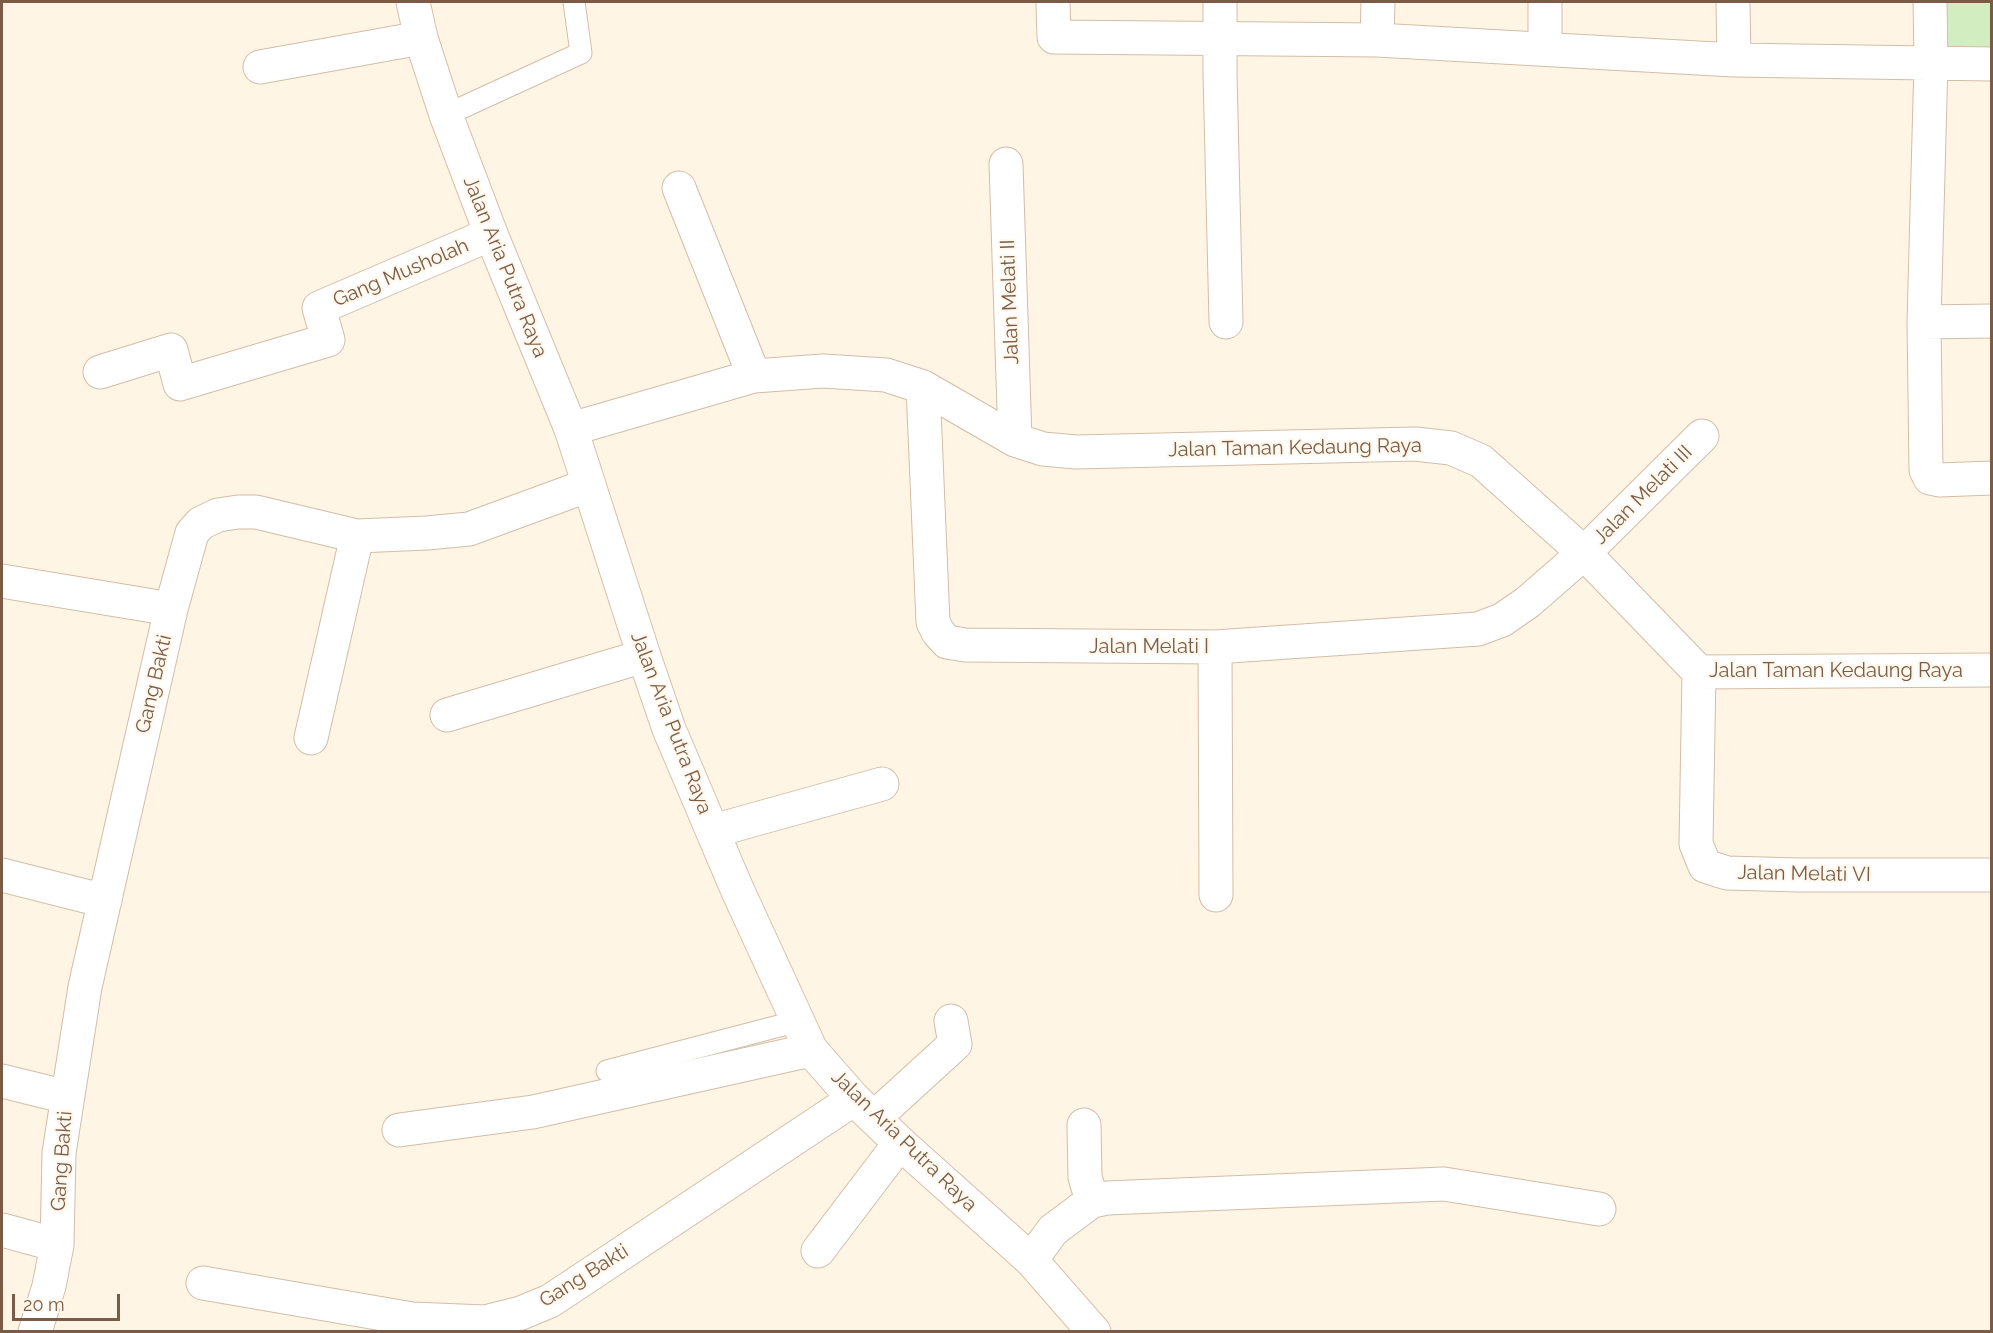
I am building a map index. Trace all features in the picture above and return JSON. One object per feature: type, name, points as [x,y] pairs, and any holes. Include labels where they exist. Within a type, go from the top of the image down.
[{"type":"street","points":[[1053,2],[1054,37],[1377,40],[1734,60],[1992,64]]},
{"type":"street","points":[[1220,2],[1226,322]]},
{"type":"street","points":[[1377,40],[1378,2]]},
{"type":"street","points":[[1545,2],[1545,48]]},
{"type":"street","points":[[1733,2],[1734,60]]},
{"type":"street","points":[[1930,2],[1931,62],[1924,322],[1926,470],[1930,477],[1939,480],[1992,478]]},
{"type":"street","name":"Jalan Aria Putra Raya","points":[[417,18],[446,115],[491,234],[571,429],[669,729],[712,831],[811,1050],[864,1109],[1031,1260],[1094,1332]]},
{"type":"street","points":[[260,67],[417,18]]},
{"type":"street","name":"Jalan Melati II","points":[[1006,164],[1014,440]]},
{"type":"street","points":[[679,188],[754,376]]},
{"type":"street","name":"Gang Musholah","points":[[100,372],[171,350],[180,384],[328,340],[320,308],[491,234]]},
{"type":"street","points":[[1924,322],[1992,321]]},
{"type":"street","name":"Jalan Taman Kedaung Raya","points":[[571,429],[754,376],[823,371],[886,375],[923,387],[1014,440],[1043,449],[1076,452],[1415,444],[1450,448],[1481,461],[1584,554],[1699,672],[1992,670]]},
{"type":"street","name":"Jalan Melati I","points":[[923,387],[933,622],[947,642],[965,645],[1215,647],[1478,629],[1502,620],[1528,602],[1584,554]]},
{"type":"street","name":"Jalan Melati III","points":[[1584,554],[1702,436]]},
{"type":"street","name":"Gang Bakti","points":[[35,1332],[49,1286],[57,1245],[59,1153],[86,987],[171,609],[192,533],[201,523],[218,515],[238,512],[256,512],[357,536],[469,529],[589,485]]},
{"type":"street","points":[[311,738],[357,536]]},
{"type":"street","points":[[2,581],[171,609]]},
{"type":"street","points":[[1215,647],[1215,895]]},
{"type":"street","points":[[447,716],[644,656]]},
{"type":"street","name":"Jalan Melati VI","points":[[1699,672],[1696,844],[1705,866],[1728,873],[1751,874],[1992,875]]},
{"type":"street","points":[[712,831],[882,784]]},
{"type":"street","points":[[2,875],[105,901]]},
{"type":"street","name":"Gang Bakti","points":[[203,1283],[412,1319],[485,1322],[521,1313],[550,1301],[864,1109],[955,1044],[951,1021]]},
{"type":"street","points":[[399,1130],[533,1112],[811,1050]]},
{"type":"street","points":[[2,1081],[67,1097]]},
{"type":"street","points":[[1084,1125],[1085,1177],[1092,1201]]},
{"type":"street","points":[[818,1251],[900,1143]]},
{"type":"street","points":[[1031,1260],[1053,1230],[1092,1201],[1107,1198],[1444,1184],[1599,1209]]},
{"type":"street","points":[[2,1230],[57,1245]]},
{"type":"lane","points":[[446,115],[581,53],[574,2]]},
{"type":"lane","points":[[607,1071],[798,1021]]},
{"type":"green space","points":[[1930,2],[1991,2],[1991,64],[1931,62]]}]
